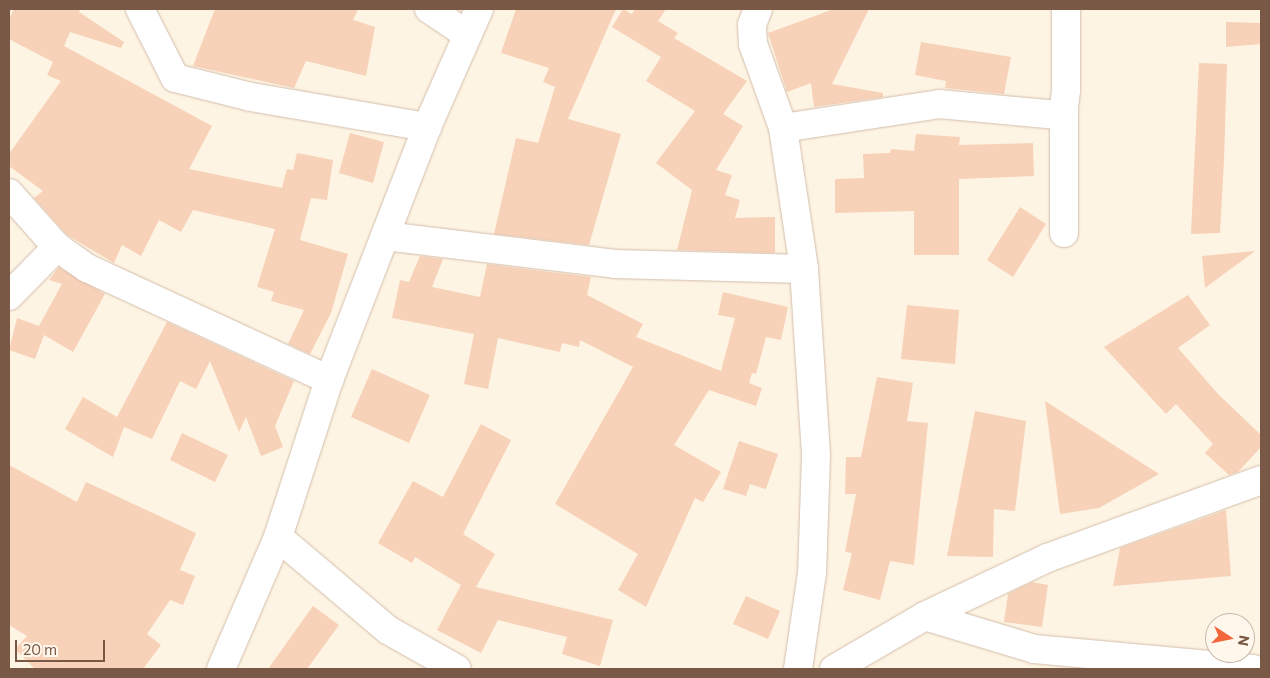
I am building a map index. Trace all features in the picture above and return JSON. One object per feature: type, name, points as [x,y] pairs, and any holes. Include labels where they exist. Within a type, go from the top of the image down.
[{"type":"street","points":[[140,9],[175,78],[251,97],[427,127]]},
{"type":"street","points":[[430,9],[466,34]]},
{"type":"street","points":[[222,669],[278,537],[329,380],[427,127],[466,34],[479,9]]},
{"type":"street","points":[[758,9],[752,25],[754,44],[783,128],[804,269],[816,455],[812,573],[798,669]]},
{"type":"street","points":[[1064,233],[1066,9]]},
{"type":"street","points":[[783,128],[939,104],[1057,115],[1064,107]]},
{"type":"street","points":[[9,193],[57,247],[87,268],[329,380]]},
{"type":"street","points":[[386,236],[615,264],[804,269]]},
{"type":"street","points":[[9,296],[57,247]]},
{"type":"street","points":[[834,669],[924,616],[1047,558],[1261,480]]},
{"type":"street","points":[[278,537],[388,630],[457,669]]},
{"type":"street","points":[[924,616],[1034,649],[1253,669]]},
{"type":"building","points":[[14,9],[80,9],[79,12],[124,42],[121,48],[70,32],[64,46],[212,126],[189,169],[282,188],[287,169],[293,170],[297,153],[333,160],[327,200],[311,198],[300,240],[348,254],[331,313],[310,354],[288,344],[304,310],[271,301],[274,292],[257,287],[275,229],[193,210],[181,232],[159,220],[141,256],[122,245],[114,263],[67,235],[34,198],[43,191],[9,166],[9,154],[61,81],[47,75],[53,62],[9,39],[9,19]]},
{"type":"building","points":[[215,9],[358,9],[353,20],[375,27],[366,76],[306,61],[294,88],[193,66]]},
{"type":"building","points":[[516,9],[616,9],[568,119],[621,134],[589,245],[494,234],[516,138],[538,143],[555,87],[543,82],[549,68],[501,53]]},
{"type":"building","points":[[623,9],[632,14],[635,9],[666,9],[658,21],[678,33],[674,38],[747,81],[723,114],[743,126],[716,170],[732,175],[725,195],[740,200],[735,218],[775,217],[775,253],[677,250],[692,190],[656,163],[695,111],[646,81],[661,57],[612,27]]},
{"type":"building","points":[[834,9],[869,9],[832,84],[883,93],[883,97],[814,107],[811,83],[787,92],[768,33]]},
{"type":"building","points":[[1226,22],[1261,23],[1261,44],[1226,47]]},
{"type":"building","points":[[921,42],[1011,57],[1004,94],[945,88],[946,81],[915,75]]},
{"type":"building","points":[[1199,63],[1227,64],[1220,233],[1191,234]]},
{"type":"building","points":[[350,133],[384,142],[373,183],[339,173]]},
{"type":"building","points":[[916,134],[960,137],[959,145],[1033,143],[1034,176],[959,179],[959,255],[914,255],[914,211],[835,213],[835,179],[864,178],[863,154],[890,153],[891,149],[914,151]]},
{"type":"building","points":[[1020,207],[1046,224],[1013,277],[987,260]]},
{"type":"building","points":[[1255,251],[1205,288],[1202,256]]},
{"type":"building","points":[[420,256],[443,259],[432,287],[480,297],[487,264],[591,277],[587,295],[643,324],[636,337],[721,371],[735,318],[718,315],[723,292],[788,307],[781,340],[766,337],[756,374],[752,373],[749,383],[762,388],[756,406],[709,390],[674,445],[721,472],[703,502],[695,498],[646,607],[618,590],[638,554],[555,504],[633,367],[580,340],[579,347],[562,343],[560,352],[498,338],[488,389],[464,384],[474,334],[392,318],[400,280],[409,282]]},
{"type":"building","points":[[59,267],[105,294],[73,352],[44,335],[35,359],[9,350],[17,318],[39,326],[62,284],[49,280]]},
{"type":"building","points":[[1188,295],[1210,325],[1178,348],[1218,394],[1261,435],[1261,447],[1238,472],[1229,475],[1205,453],[1213,444],[1176,404],[1166,414],[1104,347]]},
{"type":"building","points":[[907,305],[959,310],[955,364],[901,359]]},
{"type":"building","points":[[167,322],[294,381],[275,426],[283,447],[261,456],[246,417],[239,432],[210,361],[196,389],[180,381],[152,439],[124,427],[113,457],[65,429],[83,397],[117,417]]},
{"type":"building","points":[[372,369],[430,395],[409,443],[351,417]]},
{"type":"building","points":[[877,377],[913,383],[907,421],[928,423],[914,565],[890,561],[880,600],[843,590],[852,553],[845,552],[856,494],[845,494],[846,457],[861,457]]},
{"type":"building","points":[[1045,401],[1159,474],[1099,508],[1060,514]]},
{"type":"building","points":[[975,411],[1026,421],[1015,511],[994,509],[993,557],[947,556]]},
{"type":"building","points":[[481,424],[511,440],[463,534],[495,554],[476,587],[613,620],[600,666],[562,654],[567,637],[498,620],[481,653],[437,630],[461,585],[415,557],[412,563],[378,543],[413,481],[443,497]]},
{"type":"building","points":[[182,433],[228,455],[215,482],[170,460]]},
{"type":"building","points":[[739,441],[778,454],[766,489],[750,484],[746,496],[723,489]]},
{"type":"building","points":[[9,465],[77,502],[86,482],[196,533],[180,570],[195,576],[183,605],[170,600],[147,634],[161,645],[143,669],[35,669],[15,649],[27,636],[9,625]]},
{"type":"building","points":[[1226,510],[1231,576],[1113,586],[1120,548]]},
{"type":"building","points":[[1032,582],[1048,585],[1042,627],[1004,622],[1008,594]]},
{"type":"building","points":[[746,596],[780,611],[768,639],[733,624]]},
{"type":"building","points":[[313,606],[339,625],[307,669],[268,669]]}]
